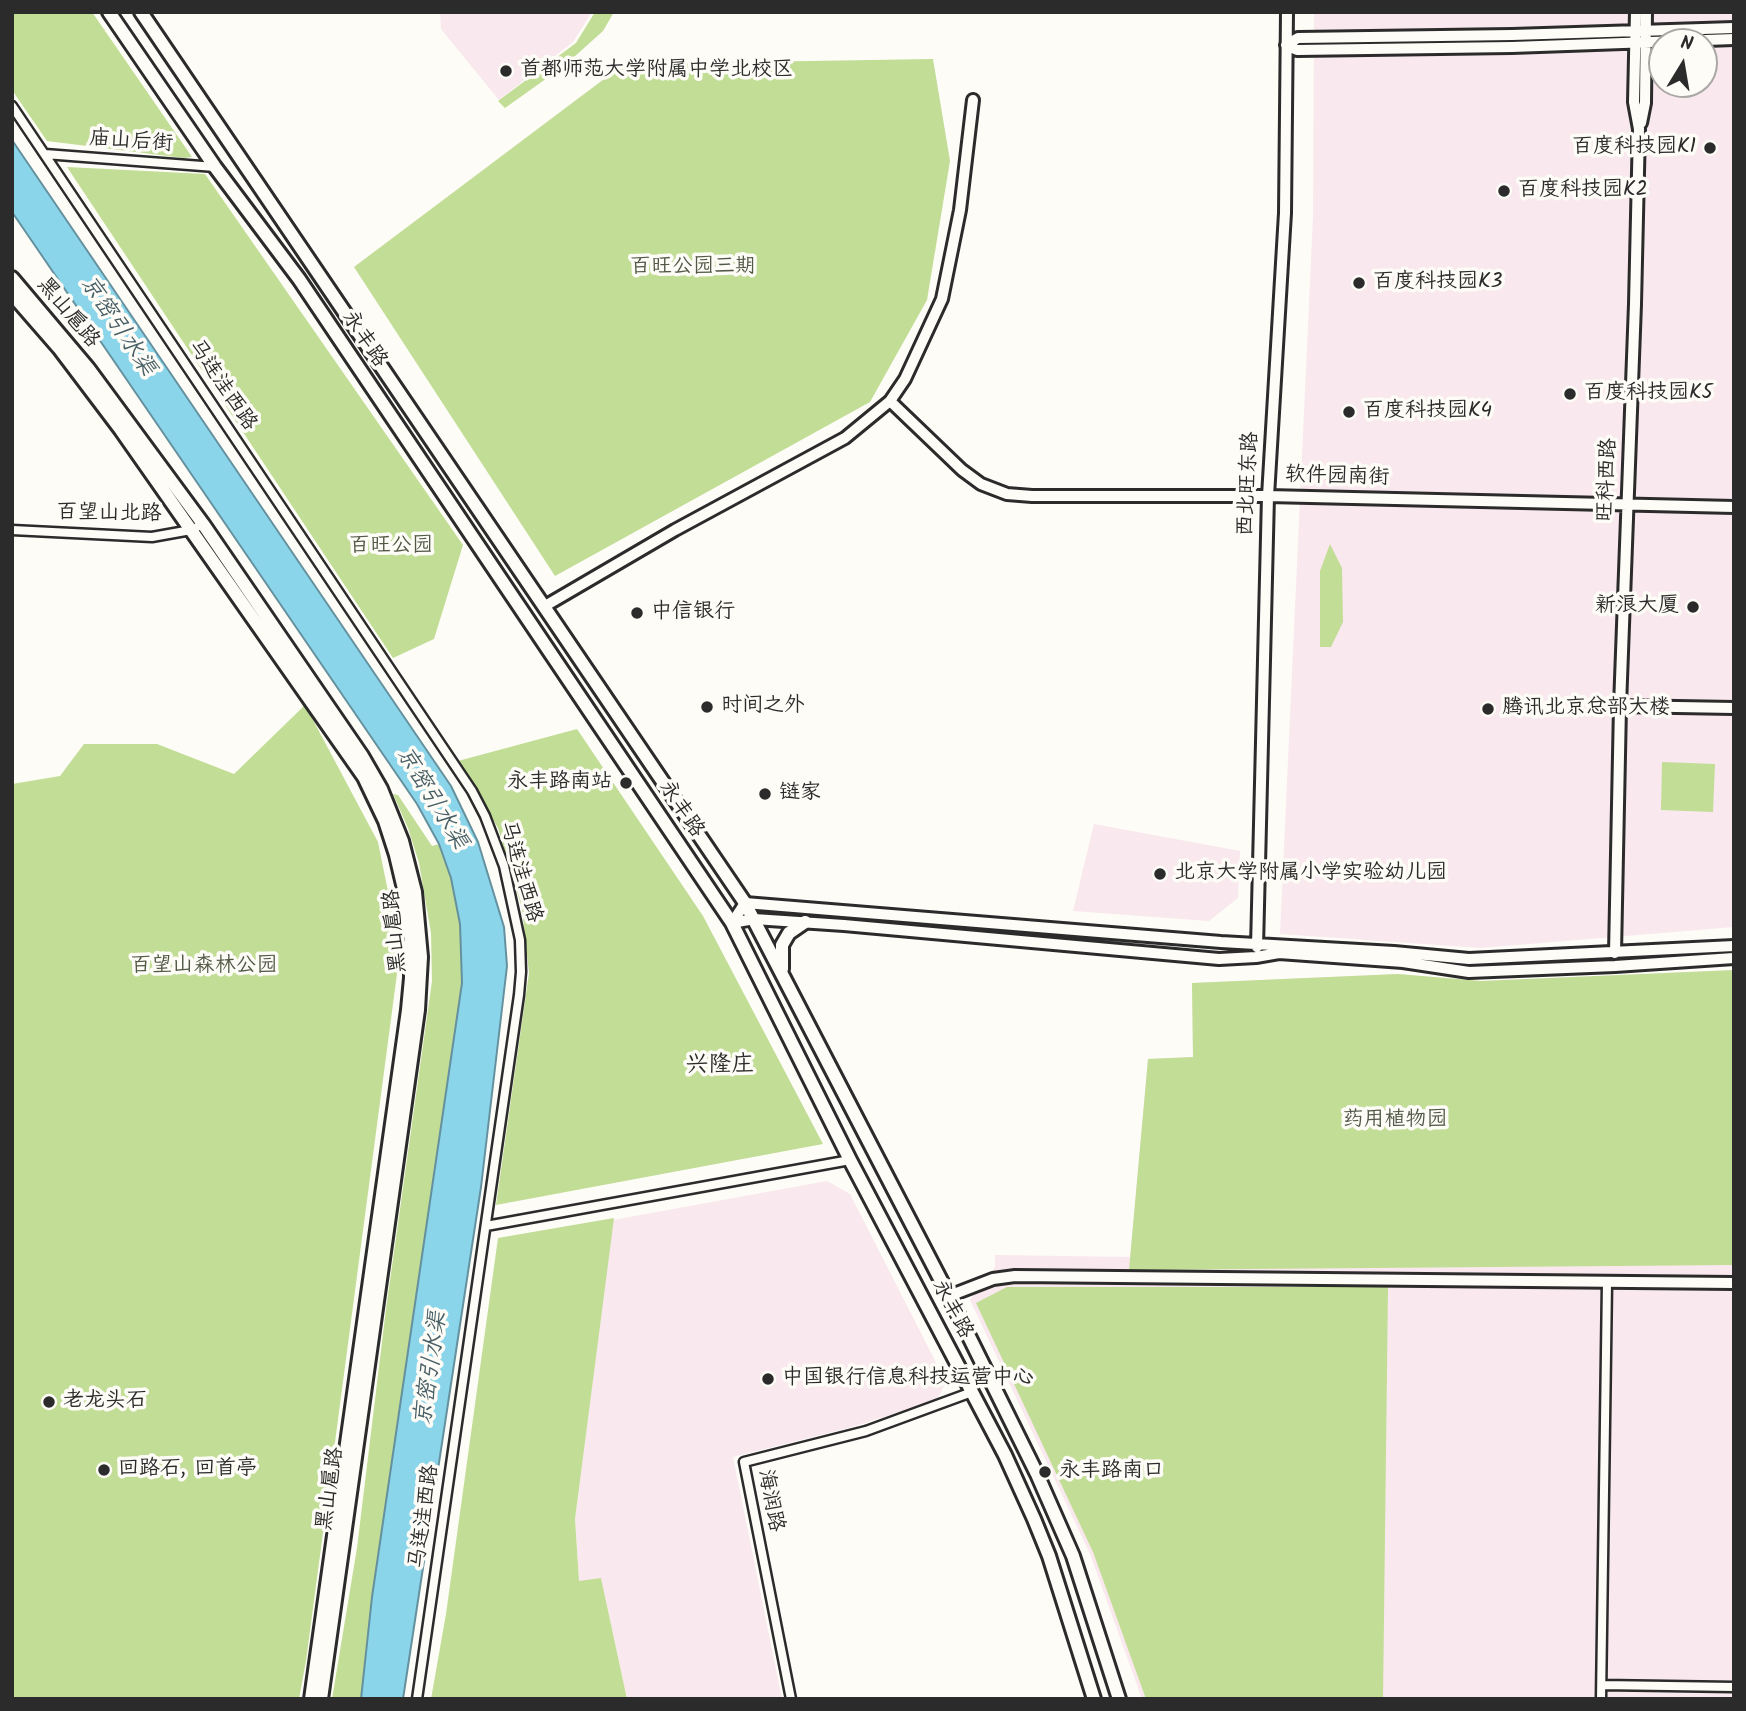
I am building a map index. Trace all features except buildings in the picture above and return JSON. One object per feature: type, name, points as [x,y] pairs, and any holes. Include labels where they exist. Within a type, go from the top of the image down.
[{"type":"main road","name":"永丰路","points":[[110,12],[215,167],[302,283],[732,923],[1034,1519],[1094,1699]]},
{"type":"main road","name":"永丰路","points":[[141,12],[746,903],[949,1296],[1058,1521],[1119,1699]]},
{"type":"main road","points":[[302,283],[312,279],[318,271]]},
{"type":"main road","name":"黑山扈路","points":[[12,278],[88,368],[365,777],[385,821],[405,893],[411,942],[407,1023],[311,1699]]},
{"type":"main road","name":"黑山扈路","points":[[12,295],[82,379],[197,527],[372,772],[402,841],[415,892],[421,957],[418,1010],[321,1699]]},
{"type":"main road","points":[[317,306],[323,298],[335,295]]},
{"type":"main road","points":[[784,980],[782,945],[789,933],[805,922]]},
{"type":"street","name":"西北旺东路","points":[[1256,957],[1268,496],[1285,213],[1287,12]]},
{"type":"street","points":[[1636,12],[1641,36]]},
{"type":"street","points":[[1641,36],[1646,12]]},
{"type":"street","points":[[1641,36],[1734,28]]},
{"type":"street","points":[[1286,45],[1298,38],[1512,35],[1734,39]]},
{"type":"street","name":"旺科西路","points":[[1615,953],[1620,706],[1634,355],[1639,130],[1645,103],[1641,36]]},
{"type":"street","points":[[545,606],[675,530],[845,438],[890,401],[905,379],[942,299],[960,211],[973,100]]},
{"type":"street","name":"马连洼西路","points":[[12,106],[472,791],[495,839],[514,906],[520,940],[521,972],[418,1699]]},
{"type":"street","name":"庙山后街","points":[[45,154],[215,167]]},
{"type":"street","name":"软件园南街","points":[[890,401],[962,470],[981,484],[1007,494],[1268,496],[1734,507]]},
{"type":"street","name":"百望山北路","points":[[12,530],[152,537],[197,527]]},
{"type":"street","points":[[1620,706],[1734,708]]},
{"type":"street","points":[[732,923],[746,903],[1257,943],[1394,951],[1469,959],[1734,946]]},
{"type":"street","points":[[732,923],[754,919],[805,922],[1219,959],[1279,953],[1403,962],[1469,972],[1734,958]]},
{"type":"street","points":[[486,1226],[850,1160]]},
{"type":"street","points":[[949,1296],[993,1279],[1015,1276],[1734,1283]]},
{"type":"street","points":[[1601,1699],[1607,1283]]},
{"type":"street","name":"海润路","points":[[791,1699],[744,1462],[866,1431],[972,1392]]},
{"type":"street","points":[[1602,1685],[1734,1687]]},
{"type":"shaded area","name":"首都师范大学附属中学北校区","points":[[440,12],[592,12],[573,42],[499,100],[441,29]]},
{"type":"shaded area","points":[[1314,12],[1734,12],[1734,927],[1481,948],[1280,934],[1313,217]]},
{"type":"shaded area","name":"北京大学附属小学实验幼儿园","points":[[1094,824],[1240,851],[1238,898],[1209,921],[1073,911]]},
{"type":"shaded area","points":[[1734,970],[1734,1699],[1142,1699],[1090,1554],[970,1300],[995,1267],[995,1255],[1130,1257],[1148,1059],[1193,1057],[1192,983],[1398,974],[1481,981]]},
{"type":"shaded area","points":[[827,1181],[850,1194],[946,1382],[937,1400],[852,1427],[733,1457],[782,1699],[627,1699],[601,1578],[579,1582],[575,1519],[613,1220]]},
{"type":"green space","points":[[12,12],[92,12],[192,157],[47,141],[12,90]]},
{"type":"green space","points":[[595,12],[614,12],[603,31],[564,66],[505,108],[498,101],[576,43]]},
{"type":"green space","name":"百旺公园三期","points":[[933,59],[950,161],[927,300],[870,402],[555,576],[354,267],[624,64]]},
{"type":"green space","name":"百旺公园","points":[[67,167],[205,174],[463,545],[434,639],[393,658]]},
{"type":"green space","points":[[1330,544],[1342,568],[1343,622],[1331,647],[1320,647],[1320,571]]},
{"type":"green space","name":"百望山森林公园","points":[[305,705],[378,842],[400,951],[299,1699],[12,1699],[12,784],[60,776],[84,744],[157,744],[234,774]]},
{"type":"green space","points":[[577,729],[703,916],[823,1144],[496,1205],[529,973],[522,908],[498,828],[458,761]]},
{"type":"green space","points":[[1662,762],[1715,764],[1713,812],[1661,810]]},
{"type":"green space","points":[[393,794],[398,795],[432,846],[439,844],[451,878],[460,924],[462,983],[372,1597],[361,1699],[332,1699],[357,1548],[386,1309],[432,981],[431,933],[419,863]]},
{"type":"green space","name":"药用植物园","points":[[1734,970],[1734,1265],[1129,1270],[1148,1059],[1193,1057],[1192,983],[1398,974],[1481,981]]},
{"type":"green space","points":[[614,1218],[575,1519],[579,1581],[601,1578],[627,1699],[431,1699],[446,1614],[498,1238]]},
{"type":"green space","points":[[1007,1287],[1388,1287],[1383,1699],[1146,1699],[1093,1552],[976,1303]]},
{"type":"water","name":"京密引水渠","points":[[12,140],[451,786],[478,842],[504,927],[507,966],[481,1187],[403,1699],[361,1699],[372,1597],[462,983],[460,924],[451,878],[439,844],[417,804],[12,212]]},
{"type":"place","name":"首都师范大学附属中学北校区","points":[[506,71]]},
{"type":"place","name":"百度科技园K1","points":[[1710,148]]},
{"type":"place","name":"百度科技园K2","points":[[1504,191]]},
{"type":"place","name":"百度科技园K3","points":[[1359,283]]},
{"type":"place","name":"百度科技园K5","points":[[1570,394]]},
{"type":"place","name":"百度科技园K4","points":[[1349,412]]},
{"type":"place","name":"新浪大厦","points":[[1693,607]]},
{"type":"place","name":"中信银行","points":[[637,613]]},
{"type":"place","name":"时间之外","points":[[707,707]]},
{"type":"place","name":"腾讯北京总部大楼","points":[[1488,709]]},
{"type":"place","name":"永丰路南站","points":[[626,783]]},
{"type":"place","name":"链家","points":[[765,794]]},
{"type":"place","name":"北京大学附属小学实验幼儿园","points":[[1160,874]]},
{"type":"place","name":"中国银行信息科技运营中心","points":[[768,1379]]},
{"type":"place","name":"老龙头石","points":[[49,1402]]},
{"type":"place","name":"回路石, 回首亭","points":[[104,1470]]},
{"type":"place","name":"永丰路南口","points":[[1045,1472]]},
{"type":"district","name":"兴隆庄","points":[[720,1067]]}]
